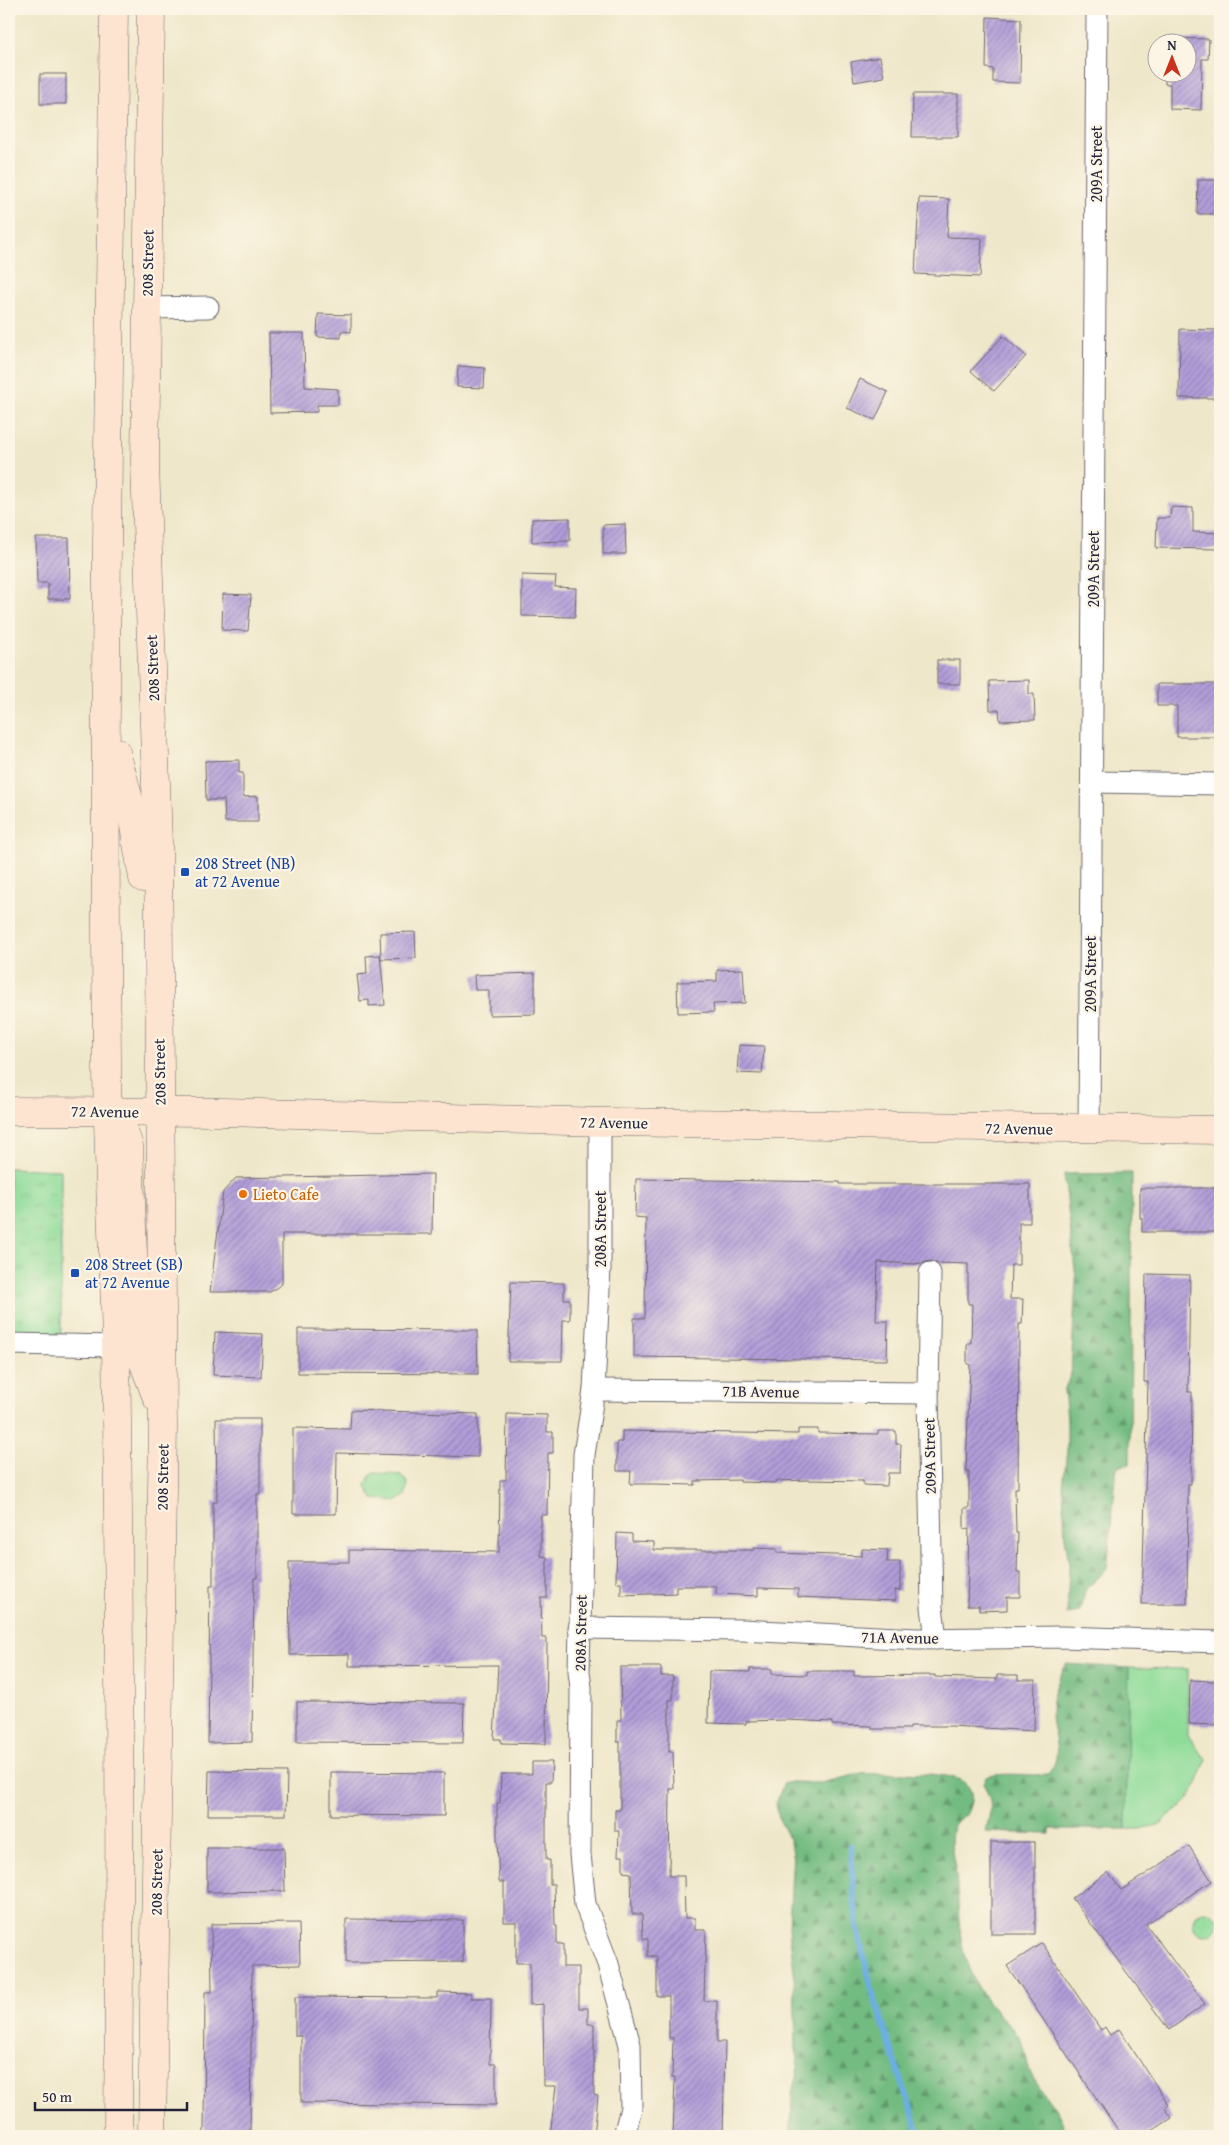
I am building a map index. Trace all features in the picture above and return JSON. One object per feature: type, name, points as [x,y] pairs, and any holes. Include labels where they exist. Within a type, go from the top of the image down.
[{"type":"main road","points":[[114,9],[107,721],[107,1111],[116,1346],[120,1916],[118,2136]]},
{"type":"main road","name":"208 Street","points":[[151,9],[145,464],[158,844],[163,1426],[152,2136]]},
{"type":"main road","points":[[107,721],[130,803],[143,876],[142,1051],[150,1086],[160,1112]]},
{"type":"main road","name":"72 Avenue","points":[[9,1111],[107,1111],[600,1121],[1220,1130]]},
{"type":"main road","points":[[107,1111],[124,1129],[129,1146],[136,1334],[139,1351],[148,1377],[156,1392],[163,1426]]},
{"type":"street","name":"209A Street","points":[[1089,1129],[1097,9]]},
{"type":"street","points":[[146,308],[208,307]]},
{"type":"street","points":[[1092,782],[1220,784]]},
{"type":"street","name":"208A Street","points":[[600,1121],[600,1268],[594,1390],[584,1455],[580,1628],[580,1854],[585,1904],[608,1964],[630,2045],[631,2108],[624,2136]]},
{"type":"street","name":"209A Street","points":[[930,1273],[928,1393],[932,1607],[936,1638]]},
{"type":"street","points":[[9,1344],[116,1346]]},
{"type":"street","name":"71B Avenue","points":[[594,1390],[928,1393]]},
{"type":"street","name":"71A Avenue","points":[[580,1628],[743,1630],[936,1638],[1061,1637],[1220,1642]]},
{"type":"green space","points":[[9,1168],[61,1170],[61,1335],[9,1335]]},
{"type":"green space","points":[[1132,1173],[1130,1464],[1117,1467],[1107,1569],[1086,1589],[1079,1612],[1067,1614],[1069,1564],[1065,1537],[1063,1486],[1067,1451],[1067,1417],[1064,1391],[1071,1374],[1076,1279],[1064,1174]]},
{"type":"green space","points":[[375,1473],[401,1475],[408,1483],[405,1496],[397,1501],[373,1499],[366,1486],[370,1476]]},
{"type":"green space","points":[[1066,1664],[1129,1668],[1126,1829],[1050,1829],[1050,1834],[986,1832],[990,1803],[983,1783],[986,1777],[1001,1774],[1048,1774],[1053,1766],[1057,1751],[1051,1710],[1056,1686]]},
{"type":"green space","points":[[1129,1668],[1188,1669],[1188,1734],[1206,1760],[1189,1799],[1161,1824],[1141,1829],[1126,1829]]},
{"type":"green space","points":[[903,1773],[942,1775],[954,1778],[964,1782],[970,1790],[971,1800],[966,1815],[959,1819],[955,1825],[951,1838],[957,1881],[960,1932],[965,1957],[972,1976],[984,1996],[1021,2039],[1033,2078],[1057,2112],[1065,2127],[1067,2136],[792,2136],[791,2134],[792,2094],[799,2064],[796,2048],[794,1972],[789,1927],[793,1852],[787,1834],[779,1819],[776,1804],[783,1784],[792,1782],[821,1783],[859,1774]]},
{"type":"green space","points":[[1205,1911],[1210,1912],[1216,1918],[1216,1928],[1210,1934],[1205,1935],[1200,1934],[1194,1928],[1193,1923],[1194,1918],[1200,1912]]},
{"type":"building","points":[[987,17],[1021,19],[1020,83],[993,82],[993,69],[986,68]]},
{"type":"building","points":[[1196,39],[1209,39],[1208,59],[1202,59],[1201,110],[1170,109],[1170,84],[1165,84],[1165,82],[1196,82]]},
{"type":"building","points":[[880,57],[884,77],[854,82],[851,62]]},
{"type":"building","points":[[40,74],[66,74],[66,104],[40,104]]},
{"type":"building","points":[[913,94],[958,94],[958,137],[912,137]]},
{"type":"building","points":[[1198,180],[1220,180],[1220,214],[1197,214]]},
{"type":"building","points":[[919,198],[949,199],[947,237],[982,238],[980,277],[915,274]]},
{"type":"building","points":[[318,314],[351,315],[351,332],[341,331],[341,338],[317,337]]},
{"type":"building","points":[[1180,329],[1217,330],[1216,398],[1179,398]]},
{"type":"building","points":[[269,333],[304,333],[305,387],[338,389],[338,405],[317,405],[317,412],[270,413]]},
{"type":"building","points":[[1003,336],[1026,356],[994,391],[971,371]]},
{"type":"building","points":[[458,366],[485,368],[484,388],[457,387]]},
{"type":"building","points":[[860,379],[888,392],[875,420],[847,408]]},
{"type":"building","points":[[1171,507],[1193,508],[1193,532],[1220,533],[1220,549],[1156,548],[1157,518],[1170,518]]},
{"type":"building","points":[[570,518],[570,541],[532,542],[532,519]]},
{"type":"building","points":[[625,524],[626,554],[603,554],[603,525]]},
{"type":"building","points":[[36,538],[69,538],[70,599],[48,599],[48,583],[37,583]]},
{"type":"building","points":[[522,575],[556,576],[555,587],[576,588],[575,617],[522,616]]},
{"type":"building","points":[[223,594],[251,595],[248,631],[222,630]]},
{"type":"building","points":[[937,660],[960,660],[960,684],[937,684]]},
{"type":"building","points":[[1029,680],[1029,694],[1034,694],[1035,720],[1000,721],[999,710],[990,710],[989,681]]},
{"type":"building","points":[[1157,684],[1220,684],[1218,737],[1177,737],[1177,706],[1157,706]]},
{"type":"building","points":[[239,760],[239,773],[243,773],[243,797],[258,796],[258,822],[225,822],[224,800],[206,800],[205,761]]},
{"type":"building","points":[[415,932],[416,958],[381,959],[380,933]]},
{"type":"building","points":[[380,955],[385,1005],[369,1006],[369,1000],[360,1001],[357,975],[367,974],[366,956]]},
{"type":"building","points":[[743,969],[745,1003],[713,1004],[714,1012],[678,1013],[677,982],[717,981],[717,970]]},
{"type":"building","points":[[535,973],[535,1014],[489,1015],[489,990],[475,990],[474,975]]},
{"type":"building","points":[[739,1045],[764,1046],[762,1074],[737,1073]]},
{"type":"building","points":[[433,1174],[432,1234],[282,1234],[282,1284],[270,1292],[210,1292],[223,1192],[236,1178]]},
{"type":"building","points":[[636,1179],[840,1182],[840,1184],[1030,1184],[1030,1223],[1019,1223],[1019,1265],[1011,1265],[1010,1299],[1023,1299],[1022,1324],[1019,1324],[1018,1488],[1015,1488],[1016,1533],[1018,1533],[1017,1572],[1020,1572],[1020,1597],[1007,1597],[1007,1610],[979,1611],[979,1606],[967,1606],[969,1528],[964,1529],[964,1508],[969,1508],[969,1471],[966,1471],[970,1364],[967,1364],[967,1343],[971,1343],[972,1304],[968,1304],[968,1264],[937,1263],[931,1261],[915,1264],[878,1262],[876,1321],[888,1321],[887,1360],[634,1357],[634,1318],[645,1318],[646,1218],[635,1217]]},
{"type":"building","points":[[1140,1188],[1220,1188],[1220,1232],[1142,1232]]},
{"type":"building","points":[[1146,1274],[1190,1275],[1188,1392],[1192,1392],[1191,1484],[1188,1484],[1187,1604],[1142,1604],[1148,1382],[1144,1382]]},
{"type":"building","points":[[511,1282],[564,1283],[564,1299],[570,1299],[570,1320],[563,1320],[562,1361],[508,1361]]},
{"type":"building","points":[[298,1329],[477,1330],[478,1374],[298,1373]]},
{"type":"building","points":[[215,1332],[263,1334],[261,1377],[213,1375]]},
{"type":"building","points":[[351,1410],[478,1414],[478,1457],[337,1453],[336,1514],[293,1514],[293,1428],[350,1429]]},
{"type":"building","points":[[507,1414],[547,1415],[547,1432],[553,1432],[553,1453],[548,1453],[547,1515],[541,1515],[541,1556],[547,1557],[547,1598],[541,1598],[542,1638],[547,1638],[546,1744],[501,1743],[501,1739],[494,1739],[498,1665],[349,1666],[349,1654],[290,1655],[289,1562],[349,1562],[349,1550],[499,1552],[500,1480],[506,1480]]},
{"type":"building","points":[[216,1419],[260,1419],[260,1494],[257,1494],[257,1578],[254,1578],[252,1742],[208,1743],[210,1586],[213,1586],[213,1502],[217,1502]]},
{"type":"building","points":[[798,1429],[818,1429],[818,1433],[878,1434],[878,1431],[896,1431],[896,1444],[901,1444],[900,1473],[888,1473],[887,1486],[863,1485],[863,1481],[808,1480],[777,1481],[777,1483],[740,1482],[740,1480],[695,1481],[695,1485],[630,1484],[631,1471],[617,1471],[617,1442],[622,1442],[622,1431],[798,1434]]},
{"type":"building","points":[[617,1533],[632,1534],[632,1541],[654,1542],[654,1550],[754,1550],[754,1548],[777,1549],[777,1553],[862,1556],[862,1549],[888,1550],[887,1562],[900,1562],[900,1591],[895,1590],[895,1601],[798,1597],[798,1589],[758,1588],[758,1596],[716,1594],[716,1586],[676,1586],[676,1593],[621,1595],[621,1583],[616,1582]]},
{"type":"building","points":[[620,1667],[661,1667],[661,1676],[673,1676],[673,1700],[669,1700],[669,1752],[673,1752],[674,1789],[670,1789],[669,1876],[684,1876],[685,1918],[695,1918],[695,1930],[706,1930],[704,2001],[717,2001],[717,2042],[725,2042],[723,2136],[673,2136],[675,2078],[672,2078],[673,2038],[669,2038],[669,1996],[657,1996],[657,1956],[648,1956],[648,1939],[643,1939],[642,1914],[632,1914],[631,1873],[623,1872],[623,1856],[618,1856],[619,1831],[615,1831],[615,1810],[620,1810],[620,1742],[617,1742],[617,1720],[621,1720]]},
{"type":"building","points":[[750,1669],[772,1669],[772,1674],[807,1675],[807,1671],[854,1671],[854,1676],[935,1675],[935,1677],[997,1679],[997,1675],[1018,1675],[1018,1680],[1035,1680],[1034,1731],[951,1726],[910,1726],[910,1729],[872,1729],[872,1726],[832,1725],[832,1722],[787,1720],[746,1721],[746,1724],[708,1723],[709,1671],[750,1672]]},
{"type":"building","points":[[1190,1680],[1217,1681],[1216,1725],[1189,1724]]},
{"type":"building","points":[[297,1702],[464,1703],[463,1743],[297,1742]]},
{"type":"building","points":[[532,1762],[552,1762],[551,1782],[546,1782],[546,1860],[550,1860],[550,1884],[554,1884],[555,1926],[557,1926],[557,1944],[563,1944],[563,1967],[579,1967],[579,2008],[588,2008],[588,2024],[594,2024],[594,2095],[598,2096],[594,2136],[550,2136],[556,2086],[544,2086],[543,2004],[530,2005],[530,1963],[516,1963],[516,1922],[504,1922],[504,1882],[499,1882],[497,1840],[497,1803],[500,1803],[501,1774],[532,1774]]},
{"type":"building","points":[[209,1771],[287,1772],[286,1815],[208,1815]]},
{"type":"building","points":[[331,1772],[444,1773],[444,1816],[331,1815]]},
{"type":"building","points":[[991,1842],[1035,1842],[1035,1934],[991,1934]]},
{"type":"building","points":[[1189,1846],[1212,1881],[1146,1924],[1205,2004],[1169,2030],[1072,1898],[1108,1872],[1121,1890]]},
{"type":"building","points":[[207,1848],[284,1848],[285,1891],[207,1892]]},
{"type":"building","points":[[346,1919],[463,1920],[463,1962],[346,1963]]},
{"type":"building","points":[[299,1923],[300,1965],[252,1966],[250,2136],[204,2136],[205,1992],[212,1992],[211,1924]]},
{"type":"building","points":[[1042,1943],[1101,2030],[1105,2027],[1110,2035],[1119,2029],[1169,2105],[1165,2108],[1172,2118],[1144,2136],[1122,2136],[1007,1966]]},
{"type":"building","points":[[437,1992],[471,1993],[471,1998],[491,1998],[490,2064],[496,2064],[496,2105],[301,2103],[301,2036],[295,2036],[295,1997],[437,1998]]},
{"type":"waterway","points":[[850,1846],[857,1929],[873,1994],[920,2136]]},
{"type":"place","name":"208 Street (NB) at 72 Avenue","points":[[185,872]]},
{"type":"place","name":"Lieto Cafe","points":[[243,1194]]},
{"type":"place","name":"208 Street (SB) at 72 Avenue","points":[[75,1273]]}]
